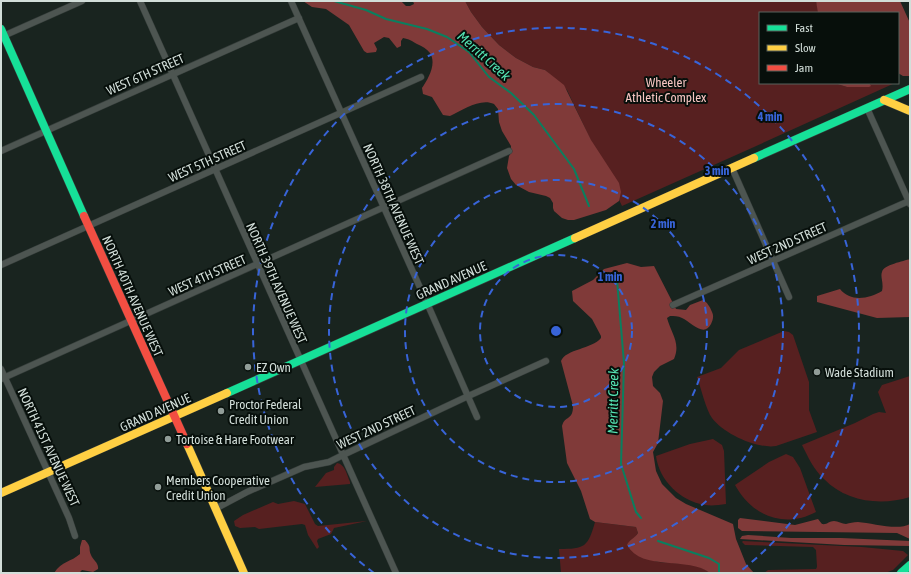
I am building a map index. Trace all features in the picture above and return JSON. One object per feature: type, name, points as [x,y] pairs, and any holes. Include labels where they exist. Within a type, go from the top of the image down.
[{"type":"main road","name":"NORTH 40TH AVENUE WEST","points":[[2,34],[244,573]]},
{"type":"main road","name":"GRAND AVENUE","points":[[1,494],[910,89]]},
{"type":"main road","points":[[884,100],[910,111]]},
{"type":"street","points":[[2,34],[82,1]]},
{"type":"street","name":"NORTH 39TH AVENUE WEST","points":[[140,1],[396,573]]},
{"type":"street","name":"NORTH 38TH AVENUE WEST","points":[[291,1],[477,417]]},
{"type":"street","name":"WEST 6TH STREET","points":[[1,151],[299,18]]},
{"type":"street","name":"WEST 5TH STREET","points":[[1,265],[421,77]]},
{"type":"street","points":[[867,108],[909,202]]},
{"type":"street","name":"WEST 4TH STREET","points":[[3,378],[509,151]]},
{"type":"street","points":[[732,168],[789,297]]},
{"type":"street","name":"WEST 2ND STREET","points":[[673,305],[909,202]]},
{"type":"street","name":"WEST 2ND STREET","points":[[215,508],[304,467],[329,462],[546,361]]},
{"type":"street","name":"NORTH 41ST AVENUE WEST","points":[[1,369],[3,378],[69,518],[75,536]]},
{"type":"green space","name":"Wheeler Athletic Complex","points":[[465,1],[816,1],[819,12],[759,12],[759,84],[837,84],[847,87],[870,84],[893,84],[622,206],[567,90],[545,70],[533,67],[516,58],[499,45],[482,27]]},
{"type":"green space","points":[[784,331],[793,335],[809,382],[809,410],[817,432],[776,446],[751,443],[724,430],[712,418],[697,377],[721,368],[739,350]]},
{"type":"green space","points":[[910,376],[910,497],[887,501],[864,500],[843,493],[833,487],[817,472],[802,445],[873,414],[879,412],[886,413],[878,392],[882,385]]},
{"type":"green space","points":[[713,439],[722,445],[724,451],[726,504],[708,505],[696,503],[679,494],[666,481],[661,473],[656,456],[690,444]]},
{"type":"green space","points":[[786,454],[793,457],[800,468],[816,512],[804,517],[781,519],[760,512],[750,505],[735,485],[769,462]]},
{"type":"green space","points":[[337,463],[342,465],[344,468],[350,484],[315,487],[326,473],[334,470]]},
{"type":"green space","points":[[294,501],[305,504],[315,524],[318,526],[367,521],[334,528],[331,534],[318,539],[317,541],[319,547],[317,549],[308,535],[305,525],[302,524],[259,529],[255,527],[240,528],[235,526],[234,521],[243,515],[273,502],[278,504]]},
{"type":"green space","points":[[595,522],[636,527],[638,533],[635,537],[654,561],[697,566],[710,573],[561,573],[559,549],[575,548],[584,545],[590,537]]},
{"type":"green space","points":[[742,542],[862,547],[903,551],[908,555],[893,570],[885,573],[764,573],[768,570],[816,569],[816,550],[813,547],[745,545]]},
{"type":"shaded area","points":[[303,1],[401,1],[406,6],[410,6],[414,4],[413,1],[465,1],[482,27],[499,45],[516,58],[533,67],[545,70],[564,85],[591,140],[619,183],[621,192],[619,201],[606,210],[574,220],[562,218],[554,211],[553,203],[550,198],[529,192],[516,185],[511,179],[507,168],[511,153],[511,146],[502,131],[499,122],[498,109],[494,104],[483,102],[450,116],[443,115],[432,97],[423,94],[422,88],[429,76],[433,62],[430,53],[426,49],[410,40],[403,38],[401,41],[401,46],[397,48],[389,38],[384,37],[374,43],[377,49],[376,52],[367,53],[364,51],[349,25],[326,9],[312,7]]},
{"type":"shaded area","points":[[816,1],[900,1],[910,23],[910,76],[903,76],[899,74],[899,12],[818,12]]},
{"type":"shaded area","points":[[837,84],[870,84],[871,86],[869,87],[847,87]]},
{"type":"shaded area","points":[[910,259],[910,317],[877,318],[817,302],[817,296],[840,289],[849,296],[860,298],[877,294],[882,291],[883,270],[890,265]]},
{"type":"shaded area","points":[[627,263],[641,267],[654,266],[676,309],[686,310],[690,305],[703,300],[712,312],[713,320],[705,330],[697,328],[679,317],[670,316],[667,318],[675,338],[676,353],[674,359],[660,366],[654,372],[652,377],[653,386],[660,393],[663,401],[658,443],[653,452],[656,471],[662,484],[676,498],[686,504],[733,524],[736,539],[746,564],[754,573],[710,573],[701,568],[690,565],[654,561],[643,558],[634,553],[627,545],[638,533],[636,527],[595,522],[590,519],[581,491],[567,463],[562,426],[565,420],[572,414],[573,406],[561,361],[573,351],[592,345],[601,338],[592,319],[573,301],[572,291],[593,280],[604,269]]},
{"type":"shaded area","points":[[740,518],[795,525],[818,519],[822,524],[837,521],[844,524],[858,522],[899,527],[910,524],[910,539],[897,533],[742,531],[738,528],[738,520]]},
{"type":"shaded area","points":[[748,535],[791,538],[841,538],[910,541],[910,546],[844,545],[740,539],[742,536]]},
{"type":"shaded area","points":[[82,540],[85,540],[89,546],[91,555],[97,563],[98,569],[93,572],[82,570],[79,573],[54,573],[60,566],[80,554]]},
{"type":"waterway","name":"Merritt Creek","points":[[334,1],[366,10],[386,19],[427,29],[447,37],[469,52],[489,77],[511,93],[534,115],[574,169],[589,206]]},
{"type":"waterway","name":"Merritt Creek","points":[[617,280],[624,363],[621,464],[636,512],[641,518]]},
{"type":"waterway","name":"Merritt Creek","points":[[658,541],[709,558],[719,564],[719,573]]},
{"type":"traffic: fast","points":[[1,29],[84,216]]},
{"type":"traffic: fast","points":[[754,158],[910,89]]},
{"type":"traffic: fast","points":[[227,393],[575,238]]},
{"type":"traffic: fast","points":[[901,573],[910,565]]},
{"type":"traffic: slow","points":[[884,100],[910,111]]},
{"type":"traffic: slow","points":[[575,238],[754,158]]},
{"type":"traffic: slow","points":[[1,493],[227,393]]},
{"type":"traffic: slow","points":[[187,444],[244,573]]},
{"type":"traffic: jam","points":[[84,216],[187,444]]},
{"type":"place","name":"EZ Own","points":[[248,367]]},
{"type":"place","name":"Wade Stadium","points":[[817,372]]},
{"type":"place","name":"Proctor Federal Credit Union","points":[[221,411]]},
{"type":"place","name":"Tortoise & Hare Footwear","points":[[168,439]]},
{"type":"place","name":"Members Cooperative Credit Union","points":[[158,487]]}]
